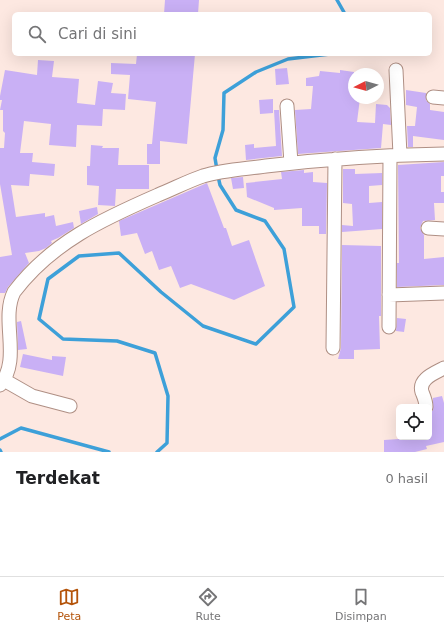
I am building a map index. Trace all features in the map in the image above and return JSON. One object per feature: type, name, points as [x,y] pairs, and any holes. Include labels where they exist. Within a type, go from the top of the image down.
[{"type":"street","points":[[389,327],[395,155],[396,70]]},
{"type":"street","points":[[287,106],[291,163]]},
{"type":"street","points":[[70,406],[32,396],[2,382],[8,373],[9,364],[6,319],[7,309],[14,292],[27,277],[67,241],[92,225],[203,176],[335,158],[444,154]]},
{"type":"street","points":[[333,348],[335,158]]},
{"type":"street","points":[[428,228],[444,229]]},
{"type":"street","points":[[389,295],[444,293]]},
{"type":"street","points":[[425,404],[422,383],[428,377],[444,368]]},
{"type":"building","points":[[165,0],[199,0],[198,12],[164,12]]},
{"type":"building","points":[[137,56],[195,56],[187,144],[160,141],[160,164],[147,164],[147,144],[152,144],[156,102],[128,99],[130,75],[111,74],[111,63],[136,64]]},
{"type":"building","points":[[38,60],[54,61],[52,77],[79,79],[77,103],[95,105],[98,81],[113,83],[111,93],[126,94],[125,110],[103,109],[102,126],[77,125],[76,147],[49,145],[51,124],[24,121],[20,153],[33,153],[32,162],[55,164],[54,176],[30,174],[29,186],[11,185],[16,217],[45,213],[45,217],[54,215],[56,226],[73,222],[74,228],[51,241],[52,243],[46,248],[39,251],[25,253],[29,263],[8,287],[5,293],[0,293],[0,257],[12,255],[0,184],[0,148],[4,148],[5,133],[3,131],[3,110],[0,110],[2,100],[0,100],[0,96],[5,70],[37,75]]},
{"type":"building","points":[[287,68],[289,84],[276,85],[275,69]]},
{"type":"building","points":[[340,70],[348,71],[348,104],[359,104],[357,122],[375,123],[376,104],[387,105],[390,108],[391,125],[383,124],[381,148],[298,154],[295,110],[311,109],[313,86],[306,86],[306,78],[319,76],[320,71],[340,73]]},
{"type":"building","points":[[406,90],[426,93],[426,100],[430,104],[430,110],[444,112],[444,140],[413,136],[413,147],[408,147],[407,126],[415,126],[417,107],[406,105]]},
{"type":"building","points":[[273,99],[273,113],[260,114],[259,100]]},
{"type":"building","points":[[274,110],[279,110],[282,156],[246,160],[245,145],[254,144],[254,148],[276,146]]},
{"type":"building","points":[[91,145],[103,146],[102,148],[119,148],[118,165],[149,165],[149,189],[116,189],[115,206],[98,205],[99,186],[87,185],[87,166],[90,166]]},
{"type":"building","points":[[444,162],[444,176],[441,176],[441,192],[444,192],[444,203],[434,203],[435,220],[423,221],[420,228],[424,235],[424,259],[444,257],[444,285],[397,287],[397,263],[399,263],[398,165]]},
{"type":"building","points":[[343,169],[355,169],[355,174],[382,173],[382,185],[369,186],[369,203],[382,202],[382,229],[342,232],[342,225],[353,226],[352,204],[343,203]]},
{"type":"building","points":[[304,170],[304,173],[313,172],[313,182],[327,183],[326,234],[319,234],[319,226],[302,226],[302,208],[274,210],[274,208],[247,197],[246,183],[282,179],[281,172]]},
{"type":"building","points":[[243,177],[244,188],[233,189],[231,178]]},
{"type":"building","points":[[207,183],[232,246],[249,240],[265,286],[234,300],[191,284],[180,288],[171,266],[159,270],[152,251],[145,254],[137,233],[121,236],[119,221]]},
{"type":"building","points":[[97,207],[98,214],[81,224],[79,211]]},
{"type":"building","points":[[342,245],[381,246],[381,316],[379,316],[380,349],[354,350],[354,359],[338,359],[341,348]]},
{"type":"building","points":[[397,318],[406,319],[404,332],[396,331]]},
{"type":"building","points":[[21,321],[27,349],[18,350],[17,322]]},
{"type":"building","points":[[23,354],[52,360],[52,356],[66,357],[63,376],[20,367]]},
{"type":"building","points":[[442,396],[444,403],[444,442],[426,446],[427,449],[415,452],[384,452],[384,440],[432,440],[433,398]]},
{"type":"waterway","points":[[337,0],[344,12]]},
{"type":"waterway","points":[[217,170],[215,158],[223,130],[224,93],[256,72],[288,59],[313,56]]},
{"type":"waterway","points":[[157,452],[167,443],[168,396],[155,353],[117,341],[63,339],[39,319],[48,279],[79,256],[119,253],[161,292],[203,326],[256,344],[294,307],[284,249],[265,221],[236,210],[220,185],[218,176]]},
{"type":"waterway","points":[[0,439],[21,428],[109,452]]}]
